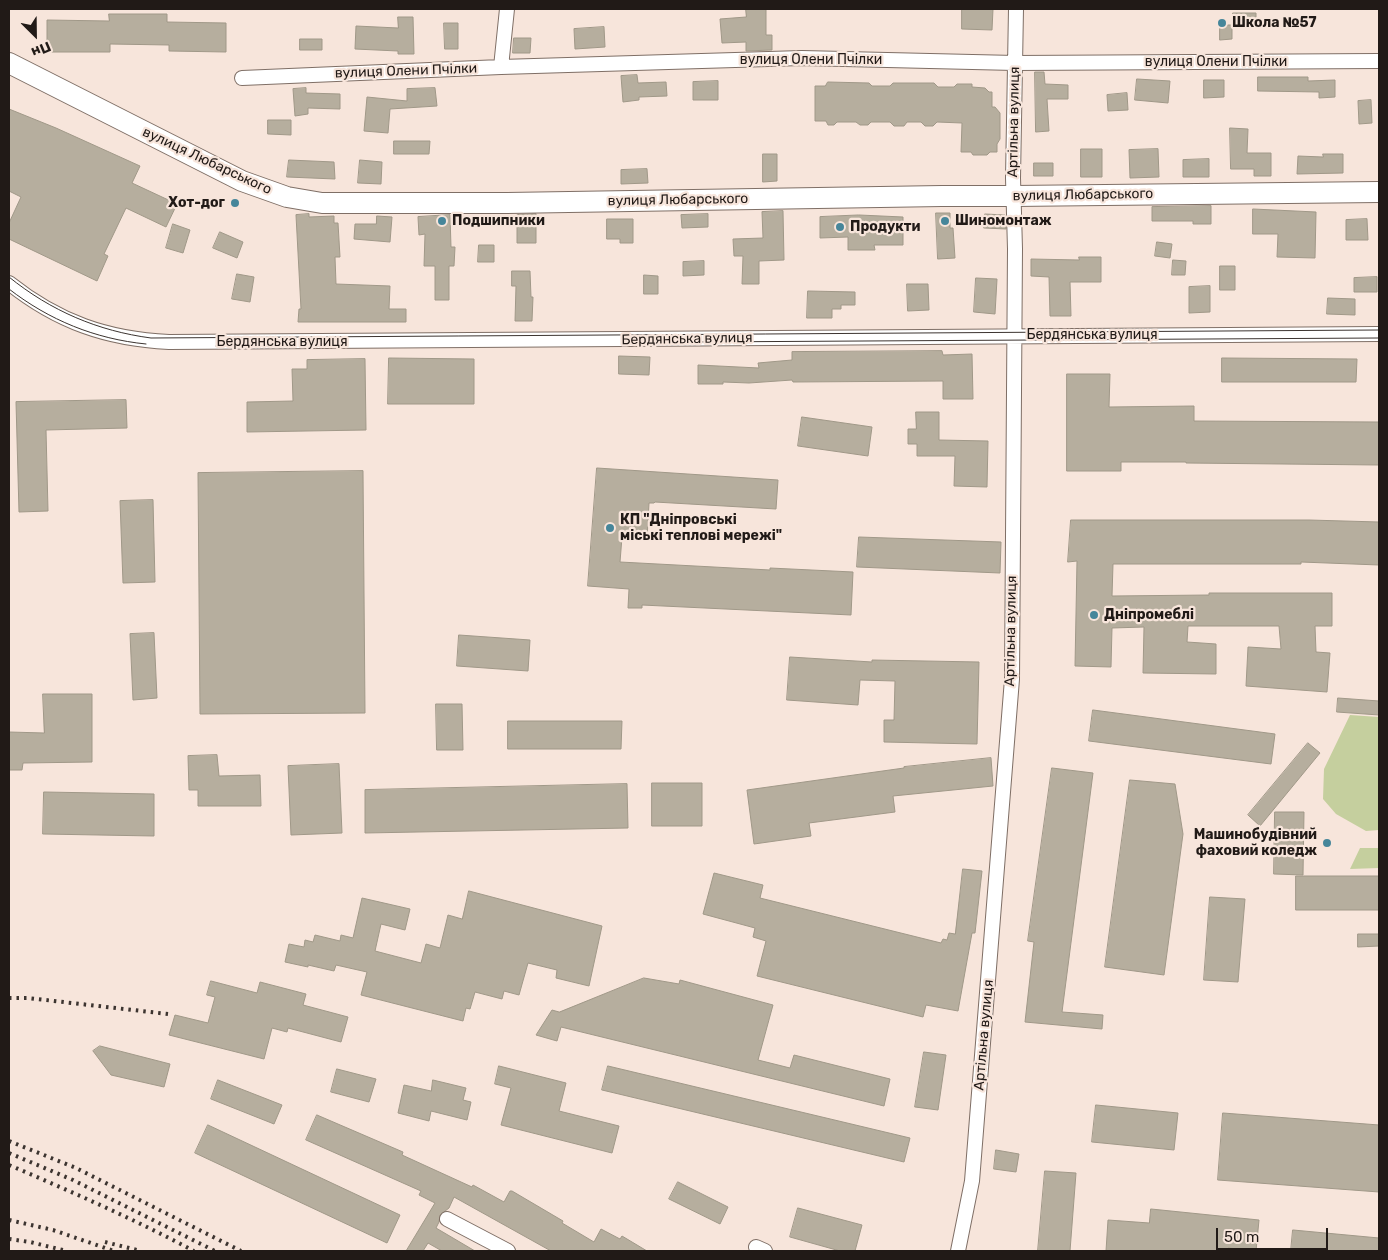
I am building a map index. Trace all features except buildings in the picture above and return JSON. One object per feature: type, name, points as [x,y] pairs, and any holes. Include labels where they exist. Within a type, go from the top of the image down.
[{"type":"main road","name":"вулиця Любарського","points":[[9,63],[242,181],[286,197],[322,203],[507,203],[932,196],[1379,192]]},
{"type":"street","points":[[501,66],[507,9]]},
{"type":"street","name":"Артільна вулиця","points":[[958,1251],[972,1181],[1012,679],[1016,9]]},
{"type":"street","name":"вулиця Олени Пчілки","points":[[242,78],[501,66],[802,58],[1015,63],[1379,60]]},
{"type":"street","name":"Бердянська вулиця","points":[[9,283],[37,304],[68,320],[101,332],[142,341],[1379,334]]},
{"type":"street","points":[[447,1219],[508,1251]]},
{"type":"green space","points":[[1350,715],[1379,717],[1379,830],[1366,831],[1336,814],[1323,799],[1324,769]]},
{"type":"green space","points":[[1360,848],[1379,848],[1379,868],[1350,869]]},
{"type":"tram line","points":[[9,277],[41,300],[76,318],[112,330],[151,338],[1379,330]]},
{"type":"tram line","points":[[9,289],[40,310],[73,326],[109,338],[146,344]]},
{"type":"tram line","points":[[693,342],[1379,338]]},
{"type":"tram line","points":[[216,346],[286,345]]},
{"type":"railway","points":[[9,998],[28,998],[168,1014]]},
{"type":"railway","points":[[9,1141],[76,1168],[241,1251]]},
{"type":"railway","points":[[9,1153],[73,1180],[215,1251]]},
{"type":"railway","points":[[9,1165],[126,1217],[194,1251]]},
{"type":"railway","points":[[9,1220],[53,1230],[114,1251]]},
{"type":"railway","points":[[9,1239],[67,1251]]},
{"type":"railway","points":[[105,1242],[141,1251]]},
{"type":"place","name":"Школа №57","points":[[1222,23]]},
{"type":"place","name":"Хот-дог","points":[[235,203]]},
{"type":"place","name":"Подшипники","points":[[442,221]]},
{"type":"place","name":"Шиномонтаж","points":[[945,221]]},
{"type":"place","name":"Продукти","points":[[840,227]]},
{"type":"place","name":"КП \"Дніпровські міські теплові мережі\"","points":[[610,528]]},
{"type":"place","name":"Дніпромеблі","points":[[1094,615]]},
{"type":"place","name":"Машинобудівний фаховий коледж","points":[[1327,843]]}]
